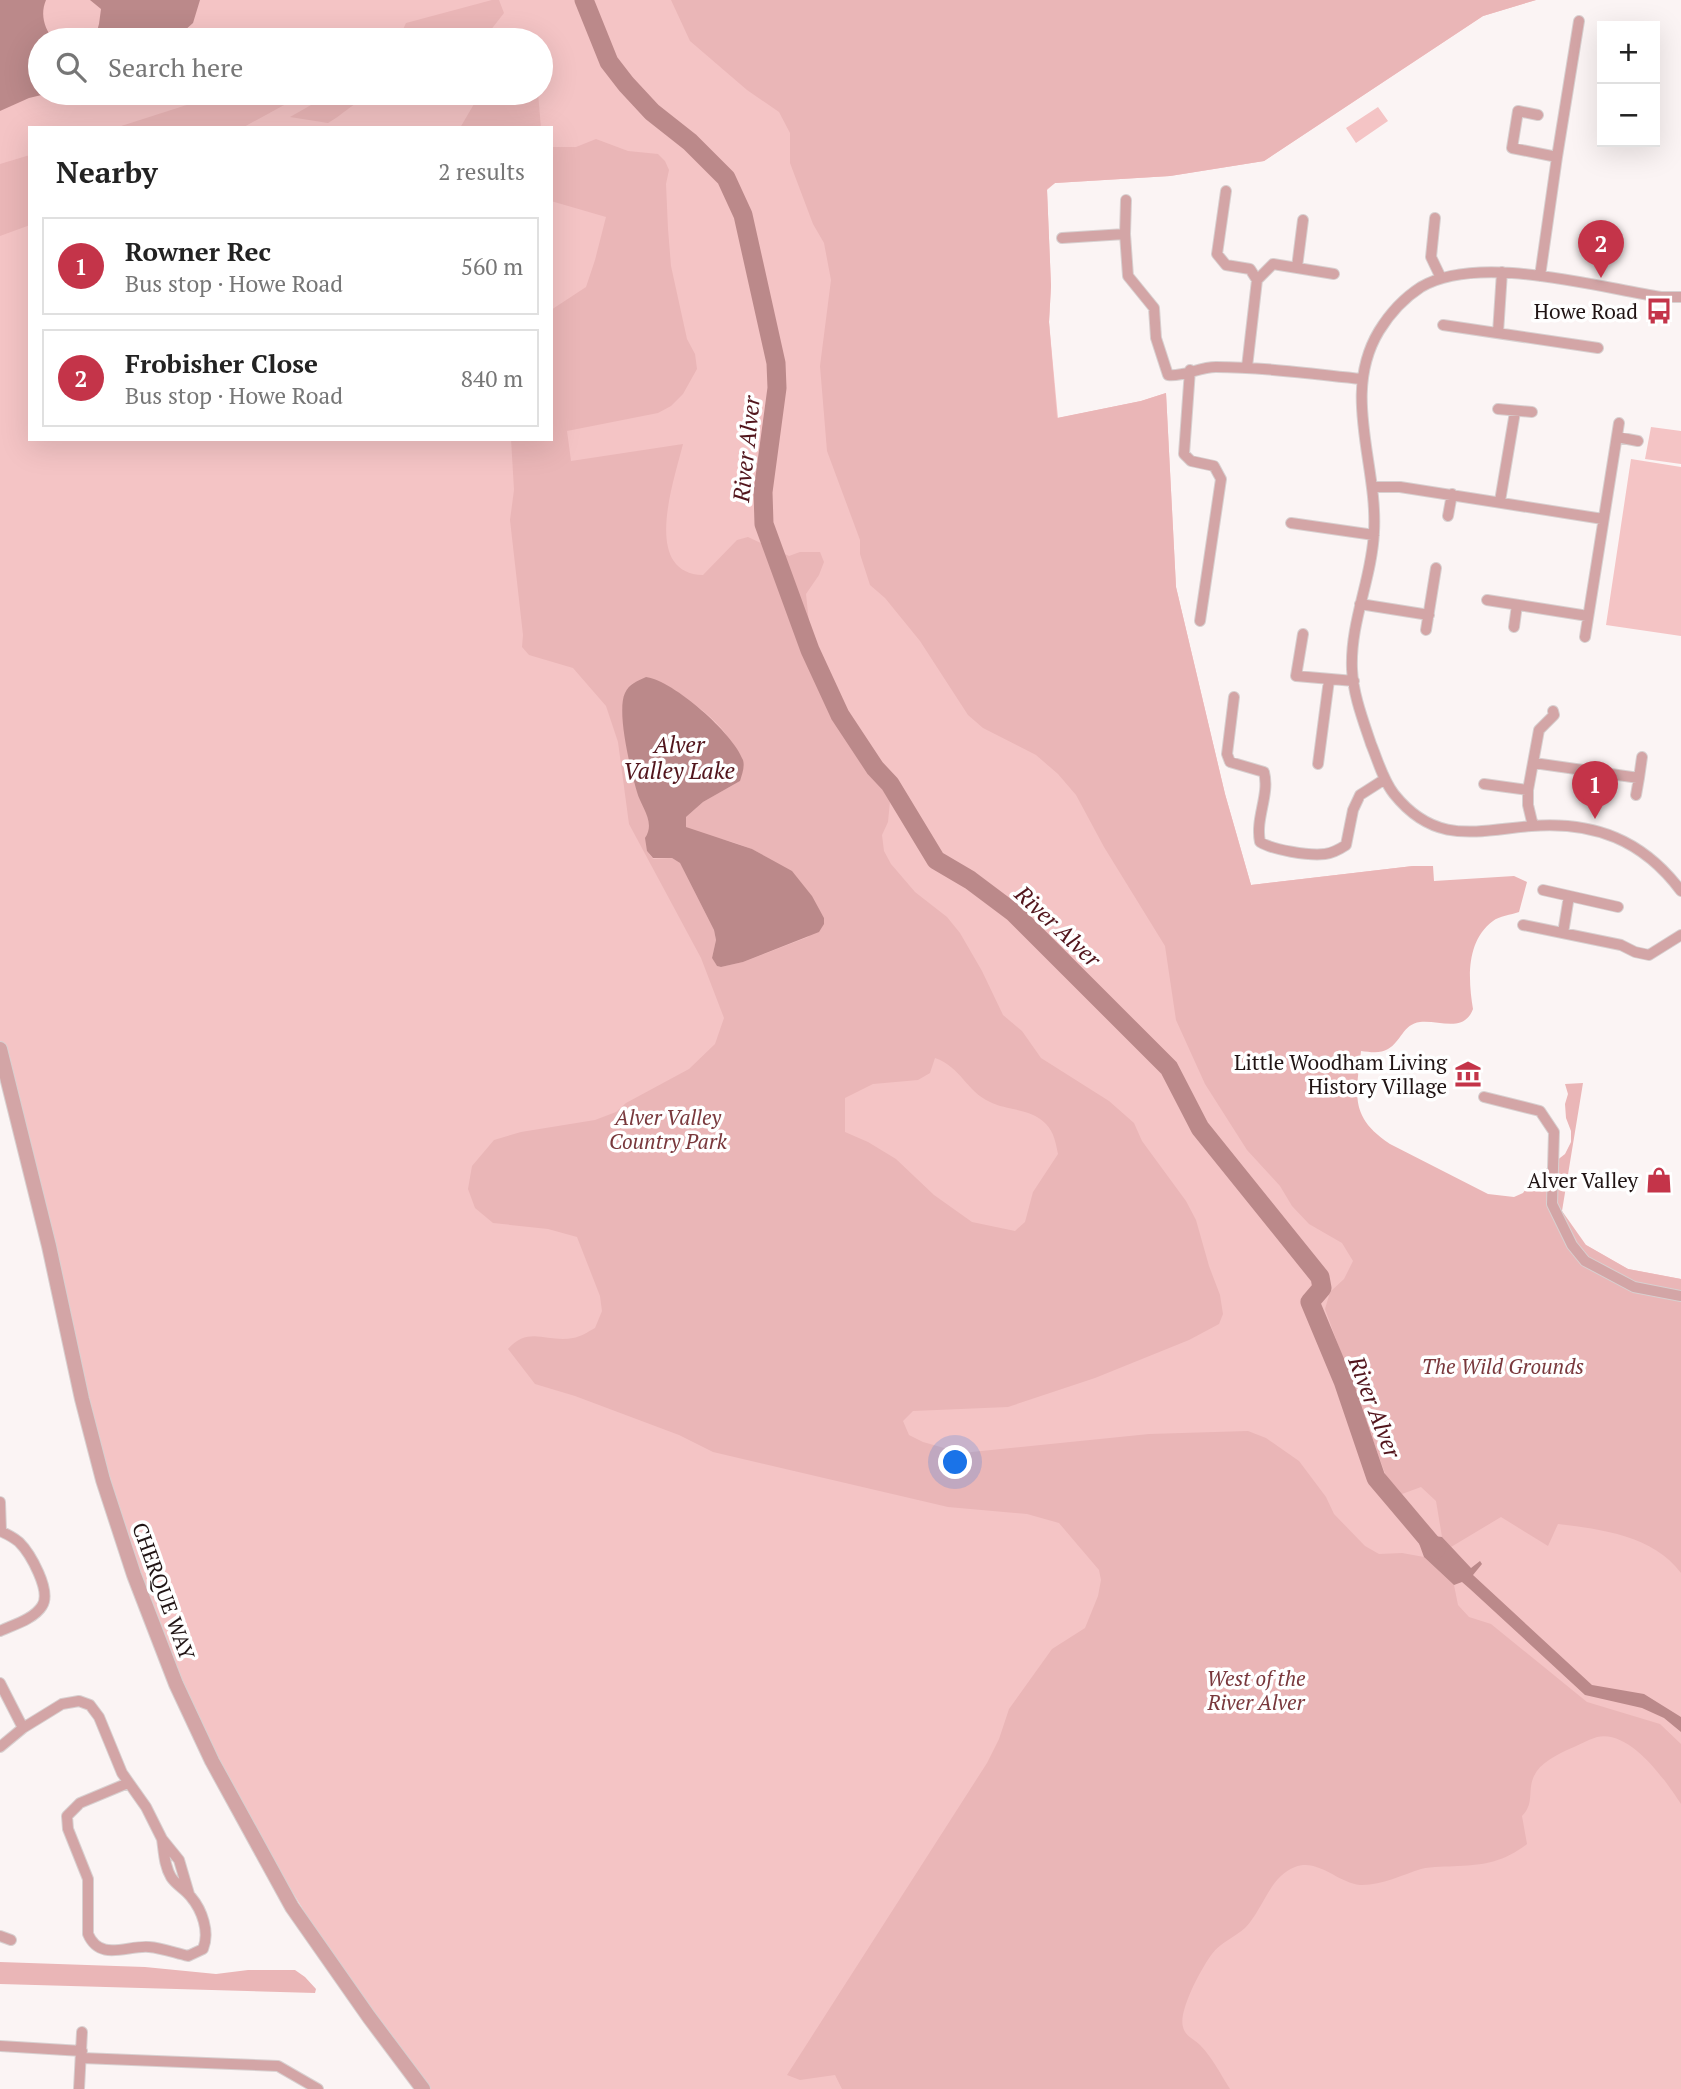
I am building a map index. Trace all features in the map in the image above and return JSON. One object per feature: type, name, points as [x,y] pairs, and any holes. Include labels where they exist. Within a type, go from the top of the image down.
[{"type":"street","points":[[1540,276],[1579,21]]},
{"type":"street","points":[[1538,115],[1518,111],[1512,148],[1557,157]]},
{"type":"street","points":[[1226,191],[1217,254],[1226,265],[1250,269],[1258,280]]},
{"type":"street","points":[[1126,200],[1128,276],[1154,308],[1156,338],[1168,375],[1178,376],[1208,367],[1247,367],[1362,379]]},
{"type":"street","points":[[1435,218],[1431,257],[1441,278]]},
{"type":"street","points":[[1297,267],[1303,220]]},
{"type":"street","points":[[1062,238],[1125,234]]},
{"type":"street","points":[[1247,367],[1258,280],[1273,264],[1334,274]]},
{"type":"street","points":[[1681,298],[1540,276],[1471,272],[1441,278],[1421,288],[1403,300],[1387,318],[1368,354],[1362,379],[1362,422],[1373,487],[1374,535],[1360,604],[1352,669],[1360,714],[1385,779],[1408,810],[1423,821],[1464,832],[1533,826],[1572,827],[1614,836],[1654,860],[1681,891]]},
{"type":"street","points":[[1498,334],[1502,272]]},
{"type":"street","points":[[1443,325],[1598,348]]},
{"type":"street","points":[[1191,370],[1184,454],[1191,461],[1214,466],[1221,479],[1200,621]]},
{"type":"street","points":[[1498,409],[1532,412]]},
{"type":"street","points":[[1500,501],[1515,412]]},
{"type":"street","points":[[1585,637],[1619,423]]},
{"type":"street","points":[[1616,438],[1638,441]]},
{"type":"street","points":[[1373,487],[1400,486],[1603,519]]},
{"type":"street","points":[[1448,516],[1452,494]]},
{"type":"street","points":[[1292,523],[1374,535]]},
{"type":"street","points":[[1426,630],[1436,568]]},
{"type":"street","points":[[1487,600],[1588,616]]},
{"type":"street","points":[[1360,604],[1429,615]]},
{"type":"street","points":[[1514,627],[1517,605]]},
{"type":"street","points":[[1303,634],[1296,676],[1354,681]]},
{"type":"street","points":[[1318,764],[1329,680]]},
{"type":"street","points":[[1234,697],[1227,754],[1230,762],[1264,772],[1266,781],[1258,832],[1260,842],[1270,848],[1325,854],[1338,850],[1346,845],[1353,810],[1360,795],[1385,779]]},
{"type":"street","points":[[1533,826],[1528,790],[1539,730],[1554,715],[1553,711]]},
{"type":"street","points":[[1636,795],[1642,757]]},
{"type":"street","points":[[1534,763],[1639,778]]},
{"type":"street","points":[[1484,784],[1528,790]]},
{"type":"street","points":[[1543,890],[1618,907]]},
{"type":"street","points":[[1563,933],[1569,896]]},
{"type":"street","points":[[1523,925],[1621,945],[1649,956],[1681,935]]},
{"type":"street","name":"CHERQUE WAY","points":[[0,1049],[3,1074],[103,1480],[134,1575],[176,1684],[212,1761],[292,1907],[423,2089]]},
{"type":"street","points":[[1484,1097],[1540,1111],[1554,1132],[1552,1204],[1564,1232],[1585,1261],[1634,1287],[1681,1296]]},
{"type":"street","points":[[0,1502],[0,1531],[11,1536],[26,1551],[44,1585],[46,1598],[44,1605],[32,1616],[0,1631]]},
{"type":"street","points":[[0,1683],[23,1728]]},
{"type":"street","points":[[0,1747],[23,1728],[62,1704],[79,1701],[90,1705],[99,1717],[128,1783],[146,1807],[162,1839],[167,1869],[177,1885],[189,1894],[196,1904],[205,1927],[205,1944],[196,1954],[188,1956],[148,1947],[103,1951],[90,1940],[87,1927],[88,1879],[68,1829],[67,1816],[80,1803],[128,1783]]},
{"type":"street","points":[[0,1936],[11,1940]]},
{"type":"street","points":[[79,2089],[82,2032]]},
{"type":"street","points":[[0,2046],[278,2066],[318,2089]]},
{"type":"green space","name":"Alver Valley Country Park","points":[[0,0],[1536,0],[1483,16],[1264,161],[1170,176],[1055,183],[1047,190],[1051,286],[1049,322],[1058,418],[1141,401],[1166,393],[1176,587],[1225,794],[1251,885],[1413,866],[1299,1188],[1586,1245],[1628,1269],[1681,1279],[1681,2089],[428,2089],[369,2017],[212,1761],[134,1575],[0,1050]]},
{"type":"green space","points":[[492,0],[499,0],[504,13],[492,28],[404,28],[406,23]]},
{"type":"green space","name":"The Wild Grounds","points":[[671,0],[1536,0],[1483,16],[1264,161],[1170,176],[1055,183],[1047,189],[1051,286],[1049,322],[1057,418],[1141,401],[1166,393],[1176,587],[1225,794],[1251,885],[1413,866],[1433,866],[1434,881],[1514,876],[1527,882],[1519,912],[1496,919],[1484,929],[1473,950],[1470,985],[1473,1009],[1469,1016],[1464,1021],[1451,1024],[1414,1023],[1385,1051],[1361,1051],[1358,1104],[1367,1124],[1390,1144],[1488,1194],[1514,1197],[1523,1193],[1533,1179],[1565,1154],[1571,1142],[1571,1131],[1566,1118],[1565,1104],[1568,1094],[1565,1084],[1583,1083],[1562,1211],[1586,1245],[1628,1269],[1681,1279],[1681,1573],[1670,1560],[1656,1550],[1626,1536],[1558,1524],[1548,1546],[1501,1517],[1451,1547],[1442,1537],[1436,1501],[1421,1487],[1402,1494],[1386,1476],[1325,1309],[1330,1292],[1344,1279],[1353,1261],[1342,1243],[1309,1224],[1292,1206],[1280,1186],[1247,1150],[1205,1084],[1176,1020],[1165,946],[1104,847],[1076,795],[1058,774],[1036,755],[983,728],[968,715],[920,641],[885,598],[870,585],[860,554],[860,540],[827,451],[820,366],[831,280],[824,243],[813,224],[790,163],[790,133],[779,112],[747,90],[690,41]]},
{"type":"green space","points":[[187,105],[284,105],[246,126],[121,126]]},
{"type":"green space","points":[[311,105],[354,105],[328,123],[290,117]]},
{"type":"green space","points":[[473,105],[539,105],[541,126],[461,126]]},
{"type":"green space","points":[[1378,107],[1388,121],[1356,143],[1346,128]]},
{"type":"green space","name":"West of the River Alver","points":[[596,139],[628,151],[658,154],[665,161],[669,170],[666,184],[671,266],[687,339],[695,354],[697,369],[683,394],[671,406],[658,413],[567,431],[571,461],[683,444],[666,523],[667,542],[672,559],[684,570],[703,575],[737,540],[748,537],[789,556],[800,552],[820,552],[824,562],[806,594],[815,680],[829,708],[890,801],[888,822],[882,835],[884,851],[891,864],[915,892],[947,917],[960,933],[1003,1015],[1022,1031],[1041,1058],[1109,1101],[1134,1123],[1142,1141],[1186,1201],[1196,1220],[1220,1295],[1223,1314],[1219,1324],[1189,1340],[1095,1378],[1008,1407],[913,1411],[903,1421],[909,1435],[923,1442],[962,1453],[1149,1434],[1248,1431],[1266,1438],[1299,1461],[1326,1497],[1334,1514],[1365,1546],[1379,1554],[1402,1553],[1424,1557],[1454,1585],[1458,1605],[1469,1617],[1491,1624],[1587,1702],[1660,1724],[1681,1744],[1681,1804],[1657,1771],[1634,1749],[1622,1741],[1597,1737],[1553,1757],[1537,1771],[1532,1781],[1530,1802],[1522,1816],[1527,1844],[1503,1858],[1478,1865],[1426,1868],[1368,1885],[1352,1883],[1312,1866],[1303,1865],[1286,1872],[1272,1886],[1245,1928],[1212,1954],[1197,1979],[1184,2011],[1184,2030],[1208,2055],[1230,2089],[842,2089],[835,2075],[800,2080],[787,2075],[987,1763],[1009,1709],[1052,1649],[1085,1628],[1098,1596],[1101,1580],[1099,1570],[1059,1523],[1027,1514],[948,1507],[713,1452],[679,1435],[535,1384],[508,1349],[523,1338],[531,1336],[564,1339],[592,1330],[602,1311],[600,1296],[577,1237],[548,1229],[493,1223],[475,1208],[468,1189],[472,1166],[494,1140],[521,1132],[595,1120],[616,1112],[626,1103],[689,1069],[715,1044],[724,1018],[701,958],[629,824],[618,742],[606,706],[573,668],[529,655],[522,647],[523,635],[510,520],[514,490],[511,441],[553,441],[553,309],[586,287],[606,217],[553,202],[553,147],[576,147]],"holes":[[[646,677],[692,702],[723,730],[728,738],[740,781],[703,802],[686,817],[686,827],[749,848],[772,860],[792,877],[824,918],[808,937],[743,962],[717,966],[712,958],[716,940],[714,930],[680,863],[672,858],[653,859],[647,851],[650,820],[632,778],[622,709],[630,685]],[[935,1058],[944,1062],[982,1097],[997,1105],[1033,1115],[1046,1124],[1053,1134],[1058,1154],[1033,1192],[1025,1222],[1015,1231],[972,1222],[934,1195],[896,1159],[845,1132],[845,1098],[873,1084],[918,1080],[930,1073]]]},
{"type":"green space","points":[[28,156],[28,226],[0,236],[0,164]]},
{"type":"green space","points":[[1651,427],[1681,431],[1681,464],[1645,459]]},
{"type":"green space","points":[[1631,459],[1681,467],[1681,636],[1606,625]]},
{"type":"green space","points":[[0,1962],[145,1967],[216,1974],[248,1970],[295,1970],[316,1989],[315,1993],[0,1984]]},
{"type":"water","points":[[0,0],[46,0],[43,11],[47,28],[28,28],[28,98],[0,111]]},
{"type":"water","points":[[90,0],[200,0],[193,23],[187,28],[98,28],[101,9]]},
{"type":"water","name":"Alver Valley Lake","points":[[646,677],[672,688],[701,710],[728,736],[743,760],[740,781],[703,802],[686,817],[686,827],[752,849],[792,871],[812,896],[824,918],[819,932],[743,962],[717,966],[712,958],[716,940],[714,930],[680,863],[672,858],[653,858],[647,851],[645,838],[648,820],[631,771],[622,713],[627,690]]},
{"type":"water","points":[[1422,1526],[1434,1536],[1442,1537],[1471,1568],[1480,1561],[1482,1564],[1473,1575],[1592,1685],[1644,1694],[1681,1717],[1681,1732],[1664,1718],[1642,1708],[1585,1695],[1462,1582],[1454,1585],[1424,1557],[1416,1535]]},
{"type":"waterway","name":"River Alver","points":[[584,0],[609,62],[652,112],[690,142],[726,178],[743,215],[776,363],[777,388],[763,492],[764,524],[810,650],[840,715],[875,768],[890,784],[936,860],[970,880],[1014,913],[1169,1068],[1200,1128],[1320,1277],[1322,1288],[1310,1302],[1343,1381],[1376,1478],[1436,1549]]},
{"type":"place","name":"Frobisher Close","points":[[1601,278]]},
{"type":"place","name":"Howe Road","points":[[1659,311]]},
{"type":"place","name":"Rowner Rec","points":[[1595,819]]},
{"type":"place","name":"Little Woodham Living History Village","points":[[1468,1074]]},
{"type":"place","name":"Alver Valley","points":[[1659,1180]]}]
